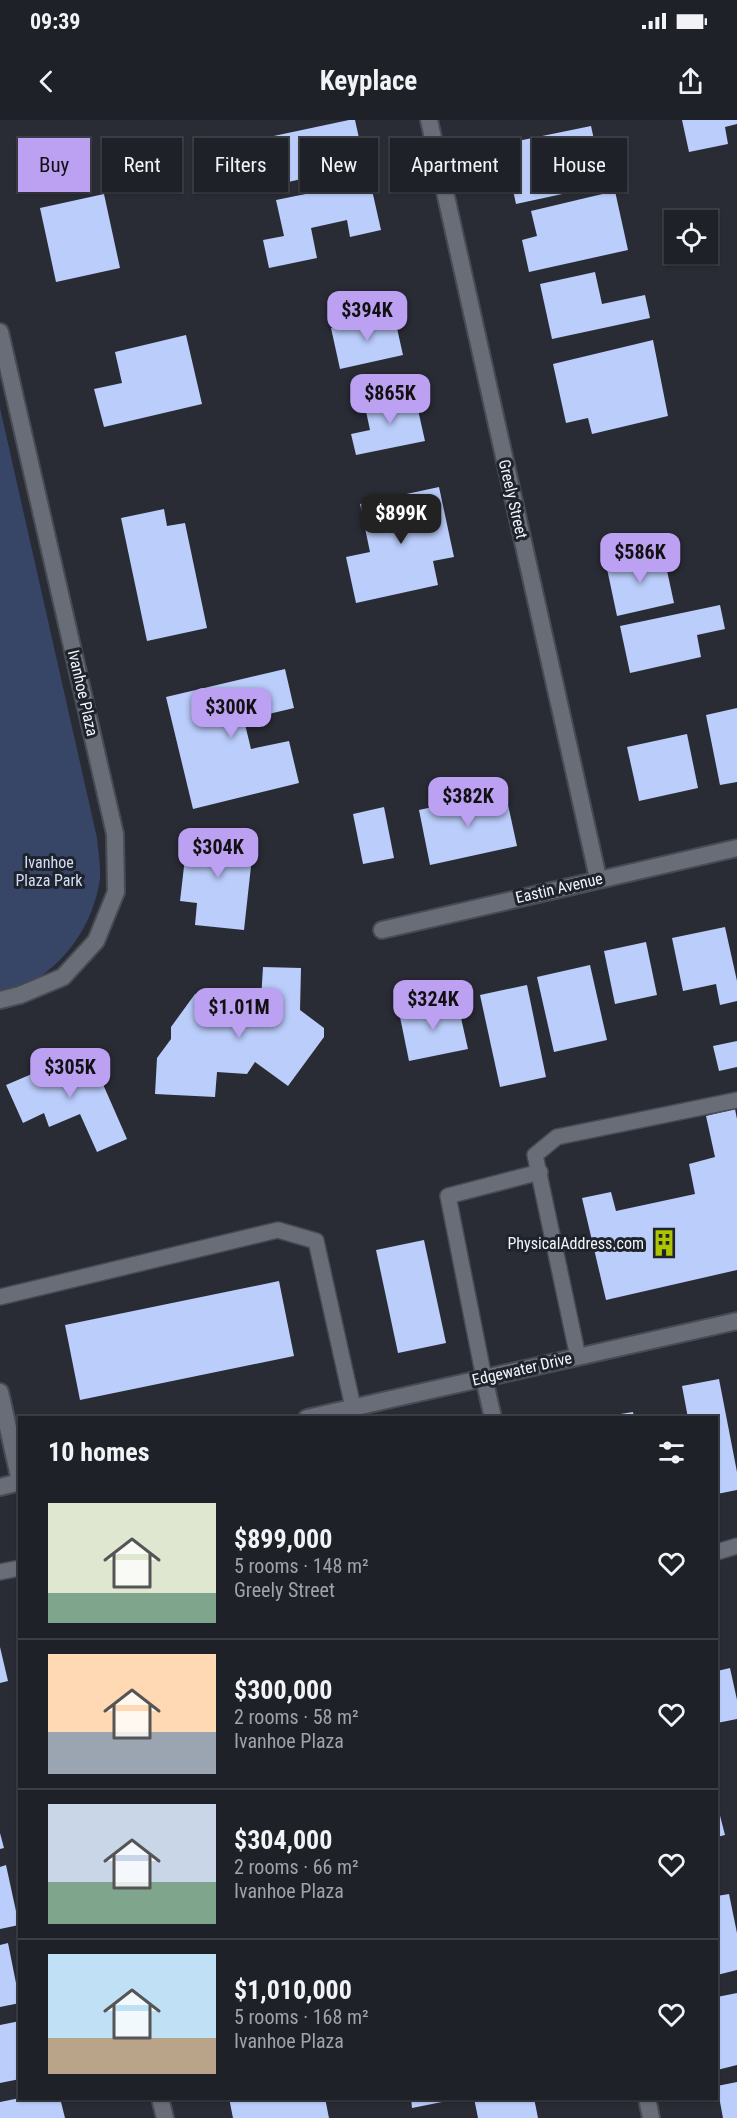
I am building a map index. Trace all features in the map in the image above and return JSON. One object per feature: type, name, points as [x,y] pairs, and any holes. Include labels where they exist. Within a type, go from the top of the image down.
[{"type":"street","name":"Greely Street","points":[[429,120],[598,878]]},
{"type":"street","name":"Ivanhoe Plaza","points":[[0,332],[115,834],[116,892],[96,940],[63,977],[0,1000]]},
{"type":"street","name":"Eastin Avenue","points":[[382,930],[598,878],[737,848]]},
{"type":"street","name":"Edgewater Drive","points":[[315,1416],[737,1321]]},
{"type":"street","points":[[484,1377],[493,1416]]},
{"type":"street","points":[[0,1392],[18,1473]]},
{"type":"street","points":[[0,1487],[18,1482]]},
{"type":"street","points":[[160,2100],[165,2118]]},
{"type":"street","points":[[647,2100],[651,2118]]},
{"type":"lane","points":[[578,1357],[535,1155],[557,1137],[737,1100]]},
{"type":"lane","points":[[484,1377],[448,1196],[540,1172]]},
{"type":"lane","points":[[0,1297],[279,1230],[316,1241],[353,1407]]},
{"type":"lane","points":[[718,1552],[737,1546]]},
{"type":"lane","points":[[0,1572],[18,1568]]},
{"type":"green space","name":"Ivanhoe Plaza Park","points":[[0,408],[97,838],[100,879],[89,918],[67,952],[37,978],[19,988],[0,994]]},
{"type":"building","points":[[355,120],[359,138],[300,138],[300,179],[288,182],[288,138],[269,137]]},
{"type":"building","points":[[682,120],[737,120],[737,124],[725,127],[728,144],[689,152]]},
{"type":"building","points":[[591,126],[594,138],[532,138]]},
{"type":"building","points":[[532,138],[532,192],[572,192],[516,204],[513,192],[520,192],[520,141]]},
{"type":"building","points":[[316,192],[372,192],[381,230],[350,237],[347,220],[311,228],[317,258],[269,268],[263,240],[284,236],[276,200]]},
{"type":"building","points":[[615,192],[628,250],[529,272],[522,240],[537,236],[531,211]]},
{"type":"building","points":[[104,194],[120,268],[56,282],[40,208]]},
{"type":"building","points":[[595,272],[602,304],[645,295],[650,318],[552,339],[540,284]]},
{"type":"building","points":[[394,315],[403,355],[340,369],[331,328]]},
{"type":"building","points":[[186,335],[202,404],[104,427],[94,389],[122,383],[115,352]]},
{"type":"building","points":[[653,340],[668,416],[592,434],[588,418],[566,423],[553,364]]},
{"type":"building","points":[[414,392],[425,441],[356,455],[351,434],[370,430],[364,402]]},
{"type":"building","points":[[439,487],[454,557],[433,561],[438,585],[356,603],[346,557],[370,552],[360,504]]},
{"type":"building","points":[[164,509],[167,526],[185,523],[207,628],[147,641],[121,518]]},
{"type":"building","points":[[663,552],[674,603],[617,616],[606,564]]},
{"type":"building","points":[[720,605],[725,629],[697,635],[701,657],[630,673],[620,626]]},
{"type":"building","points":[[285,669],[294,708],[244,720],[251,749],[289,741],[299,783],[193,809],[166,697]]},
{"type":"building","points":[[737,708],[737,782],[720,785],[706,715]]},
{"type":"building","points":[[687,734],[698,788],[639,801],[627,747]]},
{"type":"building","points":[[505,791],[517,846],[430,865],[419,810]]},
{"type":"building","points":[[384,807],[394,858],[363,864],[353,814]]},
{"type":"building","points":[[188,832],[254,839],[244,930],[195,925],[197,903],[180,901]]},
{"type":"building","points":[[725,927],[737,981],[737,1001],[720,1005],[716,984],[683,991],[672,938]]},
{"type":"building","points":[[646,942],[657,995],[615,1004],[604,951]]},
{"type":"building","points":[[590,965],[607,1040],[554,1052],[537,977]]},
{"type":"building","points":[[263,967],[301,968],[300,1010],[324,1028],[324,1037],[288,1086],[255,1062],[247,1074],[217,1072],[215,1097],[155,1094],[157,1058],[171,1039],[171,1027],[195,994],[204,995],[224,1009],[254,1010],[261,1000]]},
{"type":"building","points":[[527,985],[546,1077],[500,1087],[480,995]]},
{"type":"building","points":[[457,1000],[468,1049],[409,1061],[399,1012]]},
{"type":"building","points":[[737,1041],[737,1067],[719,1071],[713,1046]]},
{"type":"building","points":[[88,1050],[127,1139],[97,1152],[80,1114],[49,1127],[44,1113],[23,1123],[6,1085]]},
{"type":"building","points":[[735,1109],[737,1119],[737,1270],[606,1300],[582,1198],[611,1192],[616,1211],[695,1194],[689,1164],[715,1157],[706,1116]]},
{"type":"building","points":[[424,1240],[446,1343],[398,1353],[376,1250]]},
{"type":"building","points":[[279,1281],[294,1356],[80,1400],[65,1325]]},
{"type":"building","points":[[719,1379],[737,1472],[737,1490],[718,1494],[718,1416],[688,1416],[682,1386]]},
{"type":"building","points":[[633,1412],[634,1416],[608,1416]]},
{"type":"building","points":[[0,1647],[8,1681],[0,1683]]},
{"type":"building","points":[[730,1668],[737,1700],[737,1719],[718,1723],[718,1671]]},
{"type":"building","points":[[718,1808],[725,1835],[718,1837]]},
{"type":"building","points":[[0,1833],[4,1848],[0,1849]]},
{"type":"building","points":[[6,1865],[18,1925],[0,1929],[0,1867]]},
{"type":"building","points":[[729,1894],[737,1933],[737,1970],[718,1975],[718,1896]]},
{"type":"building","points":[[8,1943],[18,2003],[0,2007],[0,1945]]},
{"type":"building","points":[[737,1993],[737,2065],[718,2070],[718,1997]]},
{"type":"building","points":[[18,2021],[18,2079],[0,2083],[0,2025]]},
{"type":"building","points":[[737,2082],[737,2118],[723,2118],[718,2086]]},
{"type":"building","points":[[18,2098],[60,2100],[65,2118],[0,2118],[0,2102]]},
{"type":"building","points":[[229,2100],[325,2100],[329,2118],[233,2118]]},
{"type":"building","points":[[411,2100],[442,2100],[442,2102],[412,2108]]},
{"type":"building","points":[[474,2100],[534,2100],[538,2118],[478,2118]]},
{"type":"place","name":"PhysicalAddress.com","points":[[664,1243]]}]
